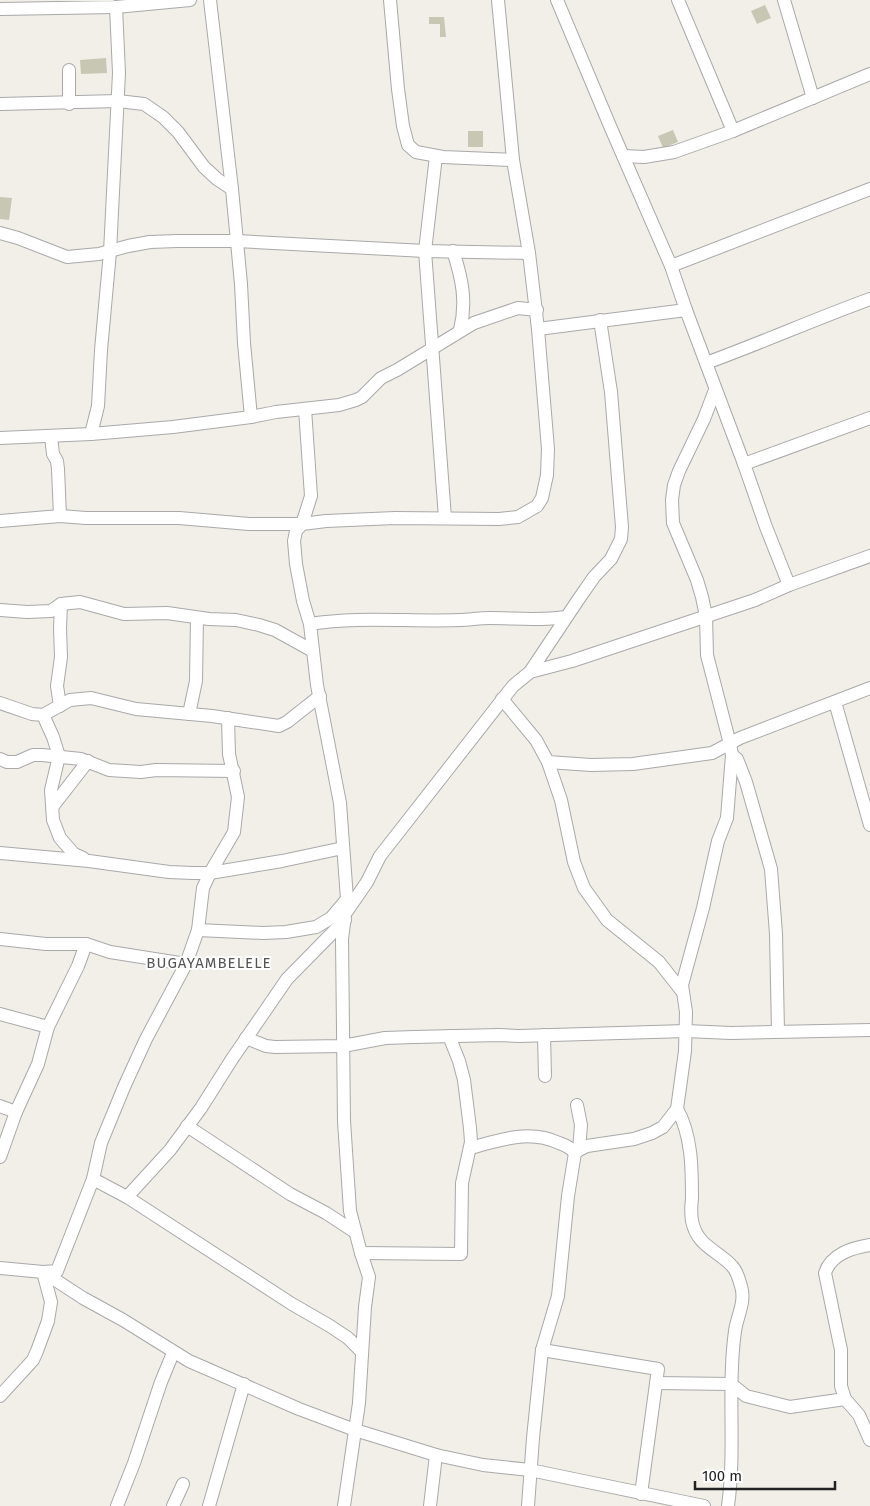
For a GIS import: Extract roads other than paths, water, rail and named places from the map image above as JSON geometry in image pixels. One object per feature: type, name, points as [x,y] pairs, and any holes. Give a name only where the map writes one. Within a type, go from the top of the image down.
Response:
[{"type":"street","points":[[8,6],[116,7],[190,0]]},
{"type":"street","points":[[210,0],[232,189],[251,417]]},
{"type":"street","points":[[390,0],[395,65],[407,142],[411,148],[416,152],[436,156],[513,160]]},
{"type":"street","points":[[0,521],[60,516],[86,518],[179,518],[249,524],[302,524],[326,521],[445,518],[499,519],[518,518],[538,506],[542,498],[547,475],[548,449],[537,310],[513,160],[498,0]]},
{"type":"street","points":[[557,0],[671,266],[789,585]]},
{"type":"street","points":[[678,0],[733,130]]},
{"type":"street","points":[[784,0],[813,98]]},
{"type":"street","points":[[92,434],[98,406],[110,252],[118,101],[116,7]]},
{"type":"street","points":[[69,70],[69,104]]},
{"type":"street","points":[[623,156],[644,157],[674,152],[870,74]]},
{"type":"street","points":[[0,104],[69,104],[118,101],[144,104],[178,132],[204,167],[216,179],[232,189]]},
{"type":"street","points":[[436,156],[426,251],[445,518]]},
{"type":"street","points":[[671,266],[870,189]]},
{"type":"street","points":[[0,233],[67,257],[84,257],[150,242],[237,240],[426,251],[529,253]]},
{"type":"street","points":[[453,251],[464,292],[463,319],[460,330]]},
{"type":"street","points":[[706,363],[870,299]]},
{"type":"street","points":[[0,438],[51,437],[173,427],[339,405],[356,400],[368,392],[381,378],[474,323],[518,308],[537,310]]},
{"type":"street","points":[[538,329],[686,310]]},
{"type":"street","points":[[127,1198],[170,1150],[201,1108],[287,979],[346,917],[380,856],[502,699],[513,686],[530,672],[594,577],[611,560],[621,539],[622,526],[611,392],[600,320]]},
{"type":"street","points":[[681,990],[703,908],[718,841],[727,818],[731,750],[707,655],[706,616],[697,580],[673,524],[672,500],[674,485],[679,471],[716,390]]},
{"type":"street","points":[[305,409],[311,496],[294,541],[296,564],[303,601],[310,624],[320,696],[340,803],[347,899],[342,939],[344,1121],[350,1211],[369,1277],[365,1307],[360,1403],[344,1506]]},
{"type":"street","points":[[744,464],[870,418]]},
{"type":"street","points":[[51,437],[53,454],[57,461],[60,516]]},
{"type":"street","points":[[530,672],[755,600],[789,585],[870,556]]},
{"type":"street","points":[[0,610],[51,611],[61,604],[80,602],[124,614],[167,613],[198,618],[236,620],[274,630],[313,651]]},
{"type":"street","points":[[60,706],[57,686],[61,657],[61,604]]},
{"type":"street","points":[[310,624],[333,621],[402,619],[459,620],[488,618],[545,620],[566,617]]},
{"type":"street","points":[[188,714],[196,681],[198,618]]},
{"type":"street","points":[[548,762],[591,765],[633,764],[731,750],[740,738],[870,688]]},
{"type":"street","points":[[0,703],[32,714],[43,715],[70,700],[91,698],[136,709],[228,718],[279,726],[320,696]]},
{"type":"street","points":[[470,1148],[496,1141],[533,1135],[554,1140],[577,1151],[587,1146],[634,1139],[652,1133],[663,1127],[678,1110],[685,1051],[686,1012],[681,990],[659,962],[607,920],[584,888],[574,862],[561,800],[548,762],[536,740],[502,699]]},
{"type":"street","points":[[835,702],[870,825]]},
{"type":"street","points":[[43,715],[59,756],[52,790],[53,820],[60,838],[74,854],[89,861]]},
{"type":"street","points":[[0,1268],[44,1272],[57,1271],[93,1179],[101,1143],[124,1087],[146,1039],[186,964],[198,930],[200,900],[203,888],[234,832],[238,797],[230,754],[228,718]]},
{"type":"street","points":[[731,750],[737,759],[746,782],[771,869],[776,934],[778,1031]]},
{"type":"street","points":[[0,759],[7,762],[17,762],[32,755],[59,756],[88,761],[109,770],[234,771]]},
{"type":"street","points":[[53,806],[88,761]]},
{"type":"street","points":[[0,853],[89,861],[169,872],[210,873],[282,861],[343,848]]},
{"type":"street","points":[[198,930],[263,933],[286,932],[316,927],[330,918],[347,899]]},
{"type":"street","points":[[0,938],[46,944],[86,944],[110,952],[186,964]]},
{"type":"street","points":[[0,1157],[16,1112],[38,1064],[48,1027],[78,966],[86,944]]},
{"type":"street","points":[[0,1014],[48,1027]]},
{"type":"street","points":[[246,1038],[266,1046],[275,1047],[343,1046],[385,1038],[449,1036],[686,1031],[732,1033],[870,1030]]},
{"type":"street","points":[[544,1035],[546,1076]]},
{"type":"street","points":[[361,1254],[461,1254],[462,1183],[470,1148],[470,1128],[464,1080],[449,1036]]},
{"type":"street","points":[[528,1506],[542,1350],[558,1296],[568,1196],[577,1151],[580,1125],[576,1105]]},
{"type":"street","points":[[0,1106],[16,1112]]},
{"type":"street","points":[[678,1110],[684,1121],[689,1144],[691,1209],[694,1227],[710,1250],[732,1266],[739,1279],[743,1293],[734,1332],[728,1506]]},
{"type":"street","points":[[187,1126],[290,1194],[326,1213],[355,1232]]},
{"type":"street","points":[[93,1179],[127,1198],[292,1304],[330,1326],[348,1338],[362,1352]]},
{"type":"street","points":[[870,1245],[840,1254],[827,1266],[825,1273],[841,1350],[840,1374],[845,1399],[859,1416],[870,1440]]},
{"type":"street","points":[[44,1272],[173,1353],[223,1378],[244,1384],[299,1409],[355,1430],[436,1455],[530,1470],[704,1506]]},
{"type":"street","points":[[0,1396],[33,1360],[40,1344],[48,1321],[51,1302],[44,1272]]},
{"type":"street","points":[[542,1350],[658,1369],[641,1494]]},
{"type":"street","points":[[117,1506],[173,1353]]},
{"type":"street","points":[[656,1383],[732,1384],[746,1396],[790,1407],[845,1399]]},
{"type":"street","points":[[209,1506],[244,1384]]},
{"type":"street","points":[[430,1506],[436,1455]]},
{"type":"street","points":[[173,1506],[183,1484]]},
{"type":"district","name":"BUGAYAMBELELE","points":[[209,963]]}]
